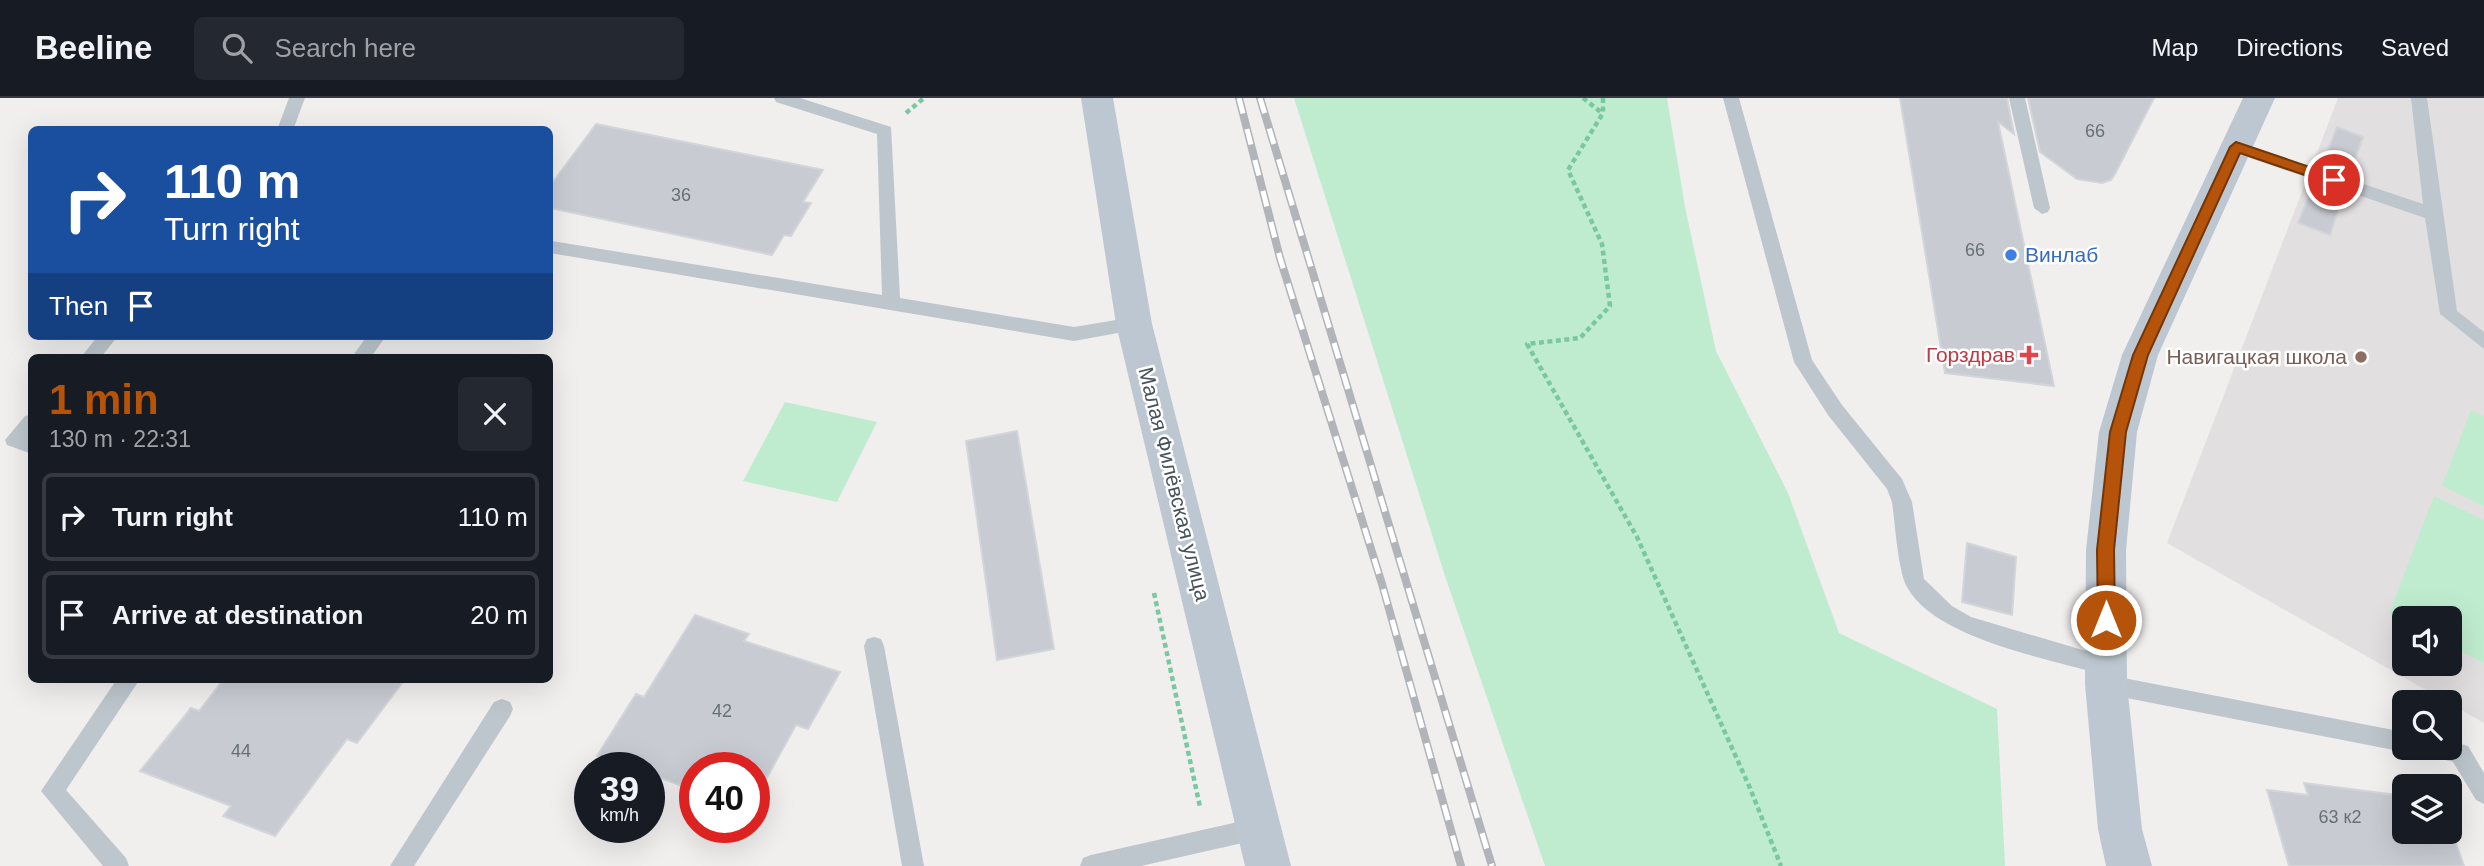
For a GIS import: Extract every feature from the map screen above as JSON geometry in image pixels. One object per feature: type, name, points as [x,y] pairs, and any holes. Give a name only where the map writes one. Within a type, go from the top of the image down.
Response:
[{"type":"street","name":"Малая Филёвская улица","points":[[1097,98],[1134,324],[1268,866]]},
{"type":"street","points":[[2129,866],[2120,829],[2106,675],[2106,550],[2118,432],[2140,355],[2259,98]]},
{"type":"lane","points":[[286,126],[297,98]]},
{"type":"lane","points":[[782,98],[885,131],[891,302]]},
{"type":"lane","points":[[1731,98],[1800,352],[1818,387],[1895,485],[1902,502],[1915,583],[1945,612],[1966,625],[2106,675],[2392,739]]},
{"type":"lane","points":[[2017,98],[2042,208]]},
{"type":"lane","points":[[2419,98],[2449,314],[2484,342]]},
{"type":"lane","points":[[2236,147],[2433,214]]},
{"type":"lane","points":[[553,247],[1074,334],[1134,324]]},
{"type":"lane","points":[[93,354],[105,340]]},
{"type":"lane","points":[[363,354],[374,340]]},
{"type":"lane","points":[[28,425],[14,440],[28,445]]},
{"type":"lane","points":[[874,646],[913,866]]},
{"type":"lane","points":[[118,866],[52,791],[126,683]]},
{"type":"lane","points":[[401,866],[502,709]]},
{"type":"lane","points":[[2462,756],[2484,793]]},
{"type":"lane","points":[[1091,866],[1260,828]]},
{"type":"path","points":[[1583,98],[1603,113]]},
{"type":"path","points":[[1603,98],[1603,113],[1568,170],[1602,244],[1610,306],[1580,338],[1527,344],[1637,537],[1750,788],[1781,866]]},
{"type":"shaded area","name":"Навигацкая школа","points":[[2338,98],[2484,98],[2484,723],[2462,711],[2462,690],[2426,690],[2401,676],[2462,676],[2462,606],[2392,606],[2392,671],[2167,543]]},
{"type":"green space","points":[[1294,98],[1667,98],[1685,207],[1716,351],[1788,493],[1839,633],[1997,709],[2005,866],[1545,866],[1446,579]]},
{"type":"green space","points":[[785,402],[877,422],[837,502],[743,481]]},
{"type":"green space","points":[[2471,410],[2484,416],[2484,506],[2442,486]]},
{"type":"green space","points":[[2434,496],[2484,520],[2484,663],[2462,652],[2462,606],[2392,606]]},
{"type":"building","points":[[1900,98],[2007,98],[2014,134],[1998,122],[2054,386],[1945,373]]},
{"type":"building","points":[[2028,98],[2154,98],[2115,174],[2111,180],[2102,183],[2077,179],[2040,152]]},
{"type":"building","points":[[596,124],[823,170],[803,202],[811,203],[791,236],[784,235],[772,255],[553,209],[553,182]]},
{"type":"building","points":[[2337,127],[2363,137],[2349,176],[2321,167]]},
{"type":"building","points":[[2314,183],[2344,193],[2330,235],[2298,223]]},
{"type":"building","points":[[1017,431],[1054,649],[997,660],[966,441]]},
{"type":"building","points":[[1967,543],[2016,557],[2012,615],[1962,602]]},
{"type":"building","points":[[695,615],[749,634],[744,641],[840,672],[808,729],[796,725],[770,772],[770,752],[679,752],[679,785],[665,780],[665,752],[600,752],[636,694],[644,697]]},
{"type":"building","points":[[221,683],[402,683],[357,743],[347,739],[275,836],[223,816],[231,806],[140,771],[191,708],[199,711]]},
{"type":"building","points":[[2304,783],[2392,794],[2392,844],[2456,844],[2464,866],[2289,866],[2267,790],[2308,795]]},
{"type":"railway","points":[[1239,98],[1280,258],[1382,584],[1461,866]]},
{"type":"railway","points":[[1260,98],[1492,866]]},
{"type":"place","name":"Винлаб","points":[[2011,255]]},
{"type":"place","name":"Горздрав","points":[[2029,355]]},
{"type":"place","name":"Навигацкая школа","points":[[2361,357]]},
{"type":"route","points":[[2106,620],[2106,550],[2118,432],[2140,355],[2236,147],[2334,180]]}]
